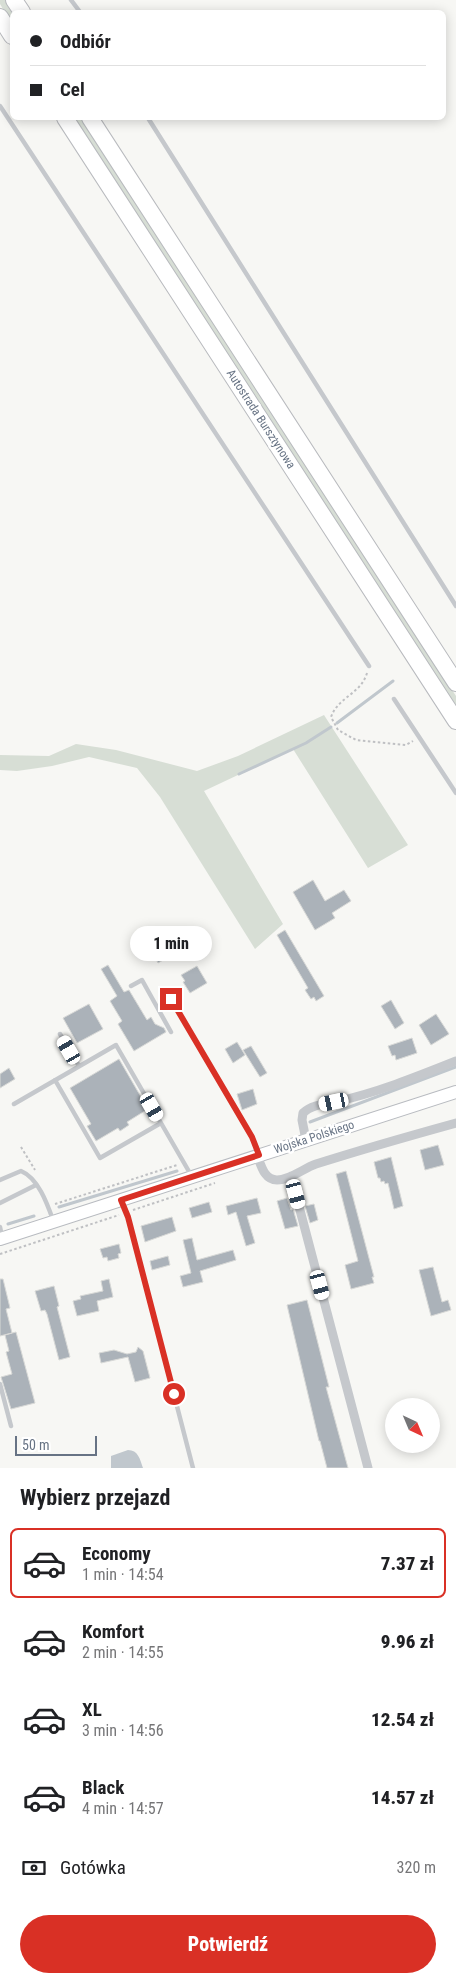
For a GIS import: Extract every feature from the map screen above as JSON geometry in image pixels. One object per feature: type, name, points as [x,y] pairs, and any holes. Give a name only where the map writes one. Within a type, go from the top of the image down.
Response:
[{"type":"highway","points":[[0,17],[10,33]]},
{"type":"highway","name":"Autostrada Bursztynowa","points":[[66,120],[456,721]]},
{"type":"highway","name":"Autostrada Bursztynowa","points":[[91,120],[456,683]]},
{"type":"main road","name":"Wojska Polskiego","points":[[1,1234],[53,1221],[121,1200],[456,1092]]},
{"type":"street","points":[[306,1140],[302,1113],[309,1108],[384,1089],[456,1061]]},
{"type":"street","points":[[258,1155],[264,1173],[277,1180],[291,1176],[305,1168],[393,1140],[456,1123]]},
{"type":"street","points":[[291,1176],[368,1468]]},
{"type":"lane","points":[[0,106],[369,666]]},
{"type":"lane","points":[[149,120],[456,606]]},
{"type":"lane","points":[[394,700],[456,793]]},
{"type":"lane","points":[[131,986],[142,980],[172,1032]]},
{"type":"lane","points":[[157,1007],[171,999],[252,1137],[258,1155]]},
{"type":"lane","points":[[60,1034],[79,1066]]},
{"type":"lane","points":[[14,1104],[116,1045],[192,1177]]},
{"type":"lane","points":[[55,1080],[100,1158],[160,1122]]},
{"type":"lane","points":[[0,1180],[21,1170],[27,1173],[48,1207],[53,1221]]},
{"type":"lane","points":[[0,1204],[36,1185]]},
{"type":"lane","points":[[121,1200],[127,1212],[193,1468]]},
{"type":"lane","points":[[0,1384],[11,1426]]},
{"type":"path","points":[[369,666],[365,681],[335,707],[331,717],[338,730],[356,740],[406,745],[420,738]]},
{"type":"path","points":[[48,1207],[184,1162]]},
{"type":"path","points":[[0,1254],[216,1184],[214,1179]]},
{"type":"shaded area","points":[[0,0],[6,0],[13,10],[10,10],[10,21],[0,4]]},
{"type":"shaded area","points":[[74,120],[83,120],[456,696],[456,709]]},
{"type":"shaded area","points":[[324,715],[408,845],[368,868],[293,749],[204,791],[283,924],[255,949],[160,797],[137,768],[89,757],[52,766],[17,771],[0,770],[0,755],[49,756],[76,744],[116,750],[197,771],[238,756]]},
{"type":"shaded area","points":[[128,1450],[136,1453],[140,1458],[143,1468],[111,1468],[111,1456]]},
{"type":"building","points":[[313,880],[325,901],[344,890],[351,901],[332,913],[335,918],[315,930],[293,892]]},
{"type":"building","points":[[285,930],[324,996],[316,1001],[314,997],[311,999],[305,990],[308,988],[277,935]]},
{"type":"building","points":[[165,948],[170,956],[158,963],[154,955]]},
{"type":"building","points":[[108,965],[124,992],[129,990],[147,1020],[151,1017],[155,1024],[164,1028],[166,1032],[134,1051],[118,1024],[122,1021],[110,1001],[117,996],[101,969]]},
{"type":"building","points":[[197,966],[207,983],[190,993],[181,975]]},
{"type":"building","points":[[391,1000],[404,1023],[395,1029],[381,1006]]},
{"type":"building","points":[[89,1004],[103,1029],[77,1043],[63,1018]]},
{"type":"building","points":[[436,1014],[449,1034],[431,1045],[419,1025]]},
{"type":"building","points":[[412,1038],[417,1053],[396,1060],[395,1055],[392,1056],[388,1046]]},
{"type":"building","points":[[237,1042],[245,1055],[233,1063],[225,1049]]},
{"type":"building","points":[[251,1046],[267,1073],[260,1077],[243,1050]]},
{"type":"building","points":[[119,1059],[148,1109],[127,1122],[129,1125],[120,1131],[118,1128],[96,1141],[87,1126],[91,1124],[70,1088]]},
{"type":"building","points":[[9,1068],[15,1079],[0,1088],[0,1074]]},
{"type":"building","points":[[253,1089],[257,1104],[242,1110],[237,1094]]},
{"type":"building","points":[[438,1145],[444,1165],[425,1170],[420,1150]]},
{"type":"building","points":[[391,1157],[403,1206],[394,1209],[388,1183],[381,1182],[380,1178],[378,1178],[374,1162]]},
{"type":"building","points":[[346,1171],[374,1277],[372,1277],[374,1283],[351,1289],[345,1265],[358,1261],[336,1174]]},
{"type":"building","points":[[257,1198],[261,1213],[247,1216],[255,1243],[246,1246],[236,1212],[228,1215],[226,1206]]},
{"type":"building","points":[[287,1198],[291,1210],[293,1209],[298,1226],[285,1229],[277,1201]]},
{"type":"building","points":[[209,1202],[212,1212],[192,1218],[189,1208]]},
{"type":"building","points":[[314,1204],[318,1220],[310,1223],[305,1206]]},
{"type":"building","points":[[172,1217],[176,1231],[145,1242],[141,1226]]},
{"type":"building","points":[[192,1238],[197,1260],[233,1250],[236,1260],[200,1271],[203,1282],[183,1287],[180,1276],[191,1273],[183,1240]]},
{"type":"building","points":[[119,1244],[121,1253],[118,1254],[119,1258],[108,1261],[107,1257],[103,1258],[100,1249]]},
{"type":"building","points":[[168,1256],[170,1265],[152,1270],[150,1261]]},
{"type":"building","points":[[433,1267],[442,1302],[448,1300],[451,1310],[431,1316],[419,1270]]},
{"type":"building","points":[[0,1279],[3,1279],[10,1308],[6,1309],[12,1333],[0,1336]]},
{"type":"building","points":[[109,1279],[113,1297],[97,1301],[99,1311],[77,1316],[73,1301],[81,1299],[80,1296],[103,1291],[101,1281]]},
{"type":"building","points":[[54,1286],[59,1306],[57,1307],[70,1357],[59,1360],[47,1314],[45,1310],[41,1311],[35,1291]]},
{"type":"building","points":[[307,1300],[329,1387],[326,1387],[348,1468],[327,1468],[319,1441],[287,1305]]},
{"type":"building","points":[[16,1332],[35,1403],[11,1409],[1,1377],[12,1374],[6,1352],[9,1351],[5,1335]]},
{"type":"building","points":[[138,1347],[143,1351],[150,1378],[135,1382],[128,1357],[101,1363],[99,1353],[114,1350],[127,1354],[136,1352]]},
{"type":"waterway","points":[[337,723],[393,681]]},
{"type":"waterway","points":[[239,774],[306,743],[331,727]]},
{"type":"waterway","points":[[310,1122],[456,1067]]},
{"type":"waterway","points":[[59,1207],[177,1171]]},
{"type":"waterway","points":[[8,1224],[34,1216]]},
{"type":"route","points":[[171,999],[252,1137],[259,1155],[121,1200],[128,1217],[174,1394]]}]
